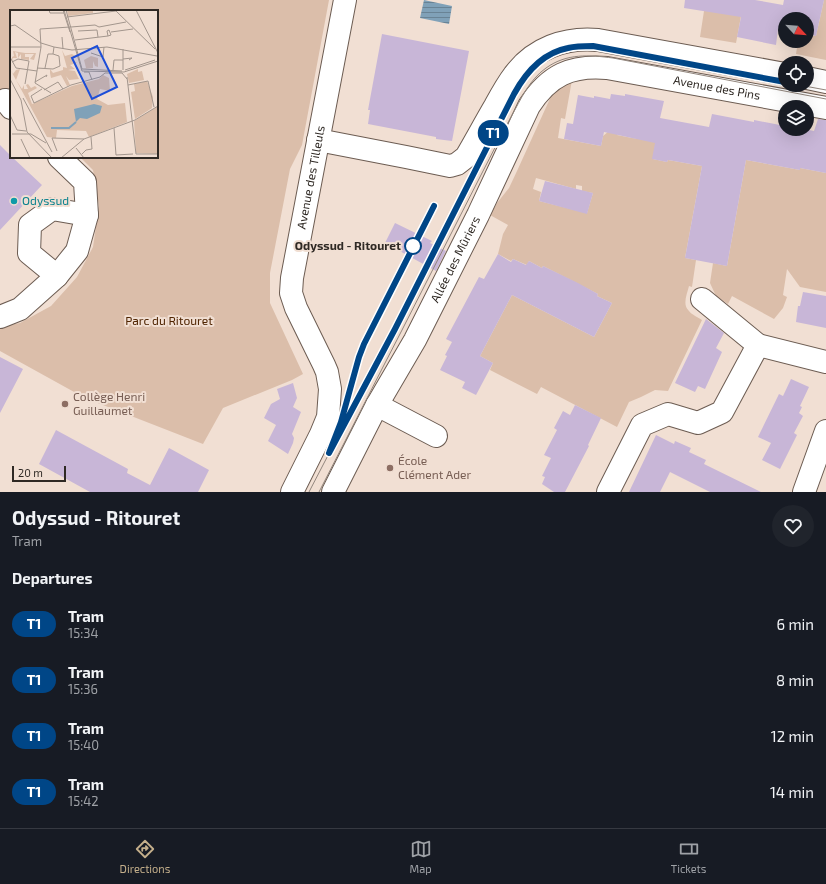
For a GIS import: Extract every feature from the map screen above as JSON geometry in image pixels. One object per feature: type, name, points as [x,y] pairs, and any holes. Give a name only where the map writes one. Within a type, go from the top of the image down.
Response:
[{"type":"street","name":"Avenue des Tilleuls","points":[[292,492],[328,417],[330,389],[327,372],[296,308],[291,294],[292,278],[345,0]]},
{"type":"street","points":[[318,140],[450,166],[457,164],[466,157],[507,84],[514,74],[526,62],[544,49],[563,42],[582,39],[598,40],[778,73]]},
{"type":"street","name":"Avenue des Pins","points":[[607,68],[826,108]]},
{"type":"street","name":"Allée des Mûriers","points":[[333,492],[378,405],[415,340],[478,215],[521,122],[535,97],[552,80],[566,72],[581,69],[607,68]]},
{"type":"street","points":[[814,79],[826,82]]},
{"type":"street","points":[[0,317],[20,309],[57,276],[77,251],[87,215],[85,182],[60,158]]},
{"type":"street","points":[[57,276],[29,253],[30,225],[52,209],[87,215]]},
{"type":"street","points":[[702,299],[758,344],[826,362]]},
{"type":"street","points":[[608,492],[642,425],[668,414],[698,423],[722,412],[758,344]]},
{"type":"street","points":[[378,405],[436,436]]},
{"type":"street","points":[[804,492],[826,431]]},
{"type":"green space","name":"Parc du Ritouret","points":[[0,0],[329,0],[302,145],[290,169],[270,273],[270,303],[303,374],[292,380],[223,408],[203,444],[85,398],[0,351],[0,327],[20,323],[51,306],[77,277],[93,247],[99,206],[93,170],[81,158],[158,158],[158,10],[10,10],[10,108],[0,102]]},
{"type":"green space","points":[[744,0],[736,43],[700,37],[704,11]]},
{"type":"green space","points":[[824,0],[826,0],[826,60],[814,58],[814,56],[796,54],[797,48],[814,48],[814,36],[816,36]]},
{"type":"green space","points":[[572,80],[565,119],[561,118],[558,138],[601,146],[603,136],[609,131],[618,133],[617,135],[656,141],[653,159],[702,166],[685,258],[696,260],[692,287],[689,286],[685,303],[687,309],[693,315],[702,320],[668,391],[655,390],[629,402],[617,427],[541,387],[537,394],[490,370],[493,363],[480,356],[512,295],[594,337],[612,303],[597,296],[598,294],[543,266],[542,268],[529,261],[527,265],[513,259],[511,261],[498,254],[503,234],[508,225],[490,215],[509,188],[553,92]],"holes":[[[536,178],[576,189],[576,185],[582,186],[582,191],[593,193],[587,213],[539,201],[541,192],[533,189]]]},
{"type":"green space","points":[[746,160],[800,170],[800,168],[826,173],[826,292],[800,287],[787,269],[783,295],[787,297],[783,308],[774,319],[732,296],[728,304],[716,296],[710,283],[713,263],[727,266]]},
{"type":"water","points":[[424,0],[452,6],[449,24],[420,18]]},
{"type":"building","points":[[685,0],[755,0],[783,5],[784,0],[824,0],[816,36],[814,36],[814,12],[778,12],[776,45],[737,37],[741,17],[684,8]]},
{"type":"building","points":[[382,34],[469,51],[452,141],[436,139],[436,137],[368,124],[370,110],[368,110]]},
{"type":"building","points":[[611,94],[625,96],[625,94],[664,101],[660,118],[709,127],[712,114],[754,122],[754,120],[778,125],[778,136],[814,136],[818,119],[826,120],[826,173],[800,168],[800,170],[746,160],[727,266],[685,258],[702,166],[668,160],[667,162],[652,159],[655,143],[604,132],[601,146],[564,139],[567,123],[573,124],[578,95],[610,99]]},
{"type":"building","name":"Odyssud","points":[[0,145],[10,155],[10,158],[13,158],[42,185],[0,230]]},
{"type":"building","points":[[545,181],[593,193],[587,214],[539,201]]},
{"type":"building","points":[[395,223],[432,241],[430,243],[446,251],[436,271],[385,243]]},
{"type":"building","points":[[498,254],[511,262],[513,259],[526,265],[529,261],[542,268],[543,266],[578,283],[598,294],[597,296],[612,303],[594,337],[512,295],[480,356],[493,363],[476,395],[462,388],[465,382],[440,370],[447,356],[445,355],[452,342],[446,339],[479,277],[484,279]]},
{"type":"building","points":[[803,292],[826,296],[826,328],[796,322],[798,306],[800,306]]},
{"type":"building","points":[[706,319],[724,333],[716,348],[722,352],[705,389],[698,386],[695,392],[675,383]]},
{"type":"building","points":[[0,357],[23,369],[0,413]]},
{"type":"building","points":[[791,379],[809,387],[800,406],[802,407],[799,413],[803,416],[794,433],[797,435],[780,469],[762,460],[771,443],[758,437],[779,394],[783,396]]},
{"type":"building","points":[[293,383],[297,398],[293,407],[301,412],[292,434],[294,438],[293,443],[288,454],[268,441],[276,425],[264,418],[271,404],[280,399],[277,389]]},
{"type":"building","points":[[575,405],[601,418],[588,445],[589,446],[565,492],[554,492],[542,484],[545,477],[542,476],[551,458],[544,455],[557,430],[554,428],[563,411],[570,415]]},
{"type":"building","points":[[56,430],[128,469],[127,473],[150,485],[169,448],[209,470],[198,492],[90,492],[39,464]]},
{"type":"building","points":[[656,435],[674,444],[675,441],[691,448],[689,452],[706,460],[704,464],[761,492],[710,492],[670,472],[660,492],[629,492]]},
{"type":"tram line","points":[[309,492],[395,329],[502,115],[519,85],[542,59],[563,49],[593,46],[778,81]]},
{"type":"tram line","name":"T1","points":[[434,206],[364,344],[338,432],[329,453],[395,329],[502,115],[526,74],[544,58],[556,51],[568,48],[593,46],[778,81]]},
{"type":"tram line","points":[[319,492],[507,124],[530,84],[546,68],[554,63],[570,57],[604,57],[826,99]]},
{"type":"tram line","points":[[814,88],[826,90]]},
{"type":"tram line","points":[[341,421],[364,344],[434,205]]},
{"type":"place","name":"Odyssud","points":[[14,201]]},
{"type":"place","name":"Odyssud - Ritouret","points":[[413,246]]},
{"type":"place","name":"Collège Henri Guillaumet","points":[[65,404]]},
{"type":"place","name":"École Clément Ader","points":[[390,468]]}]
